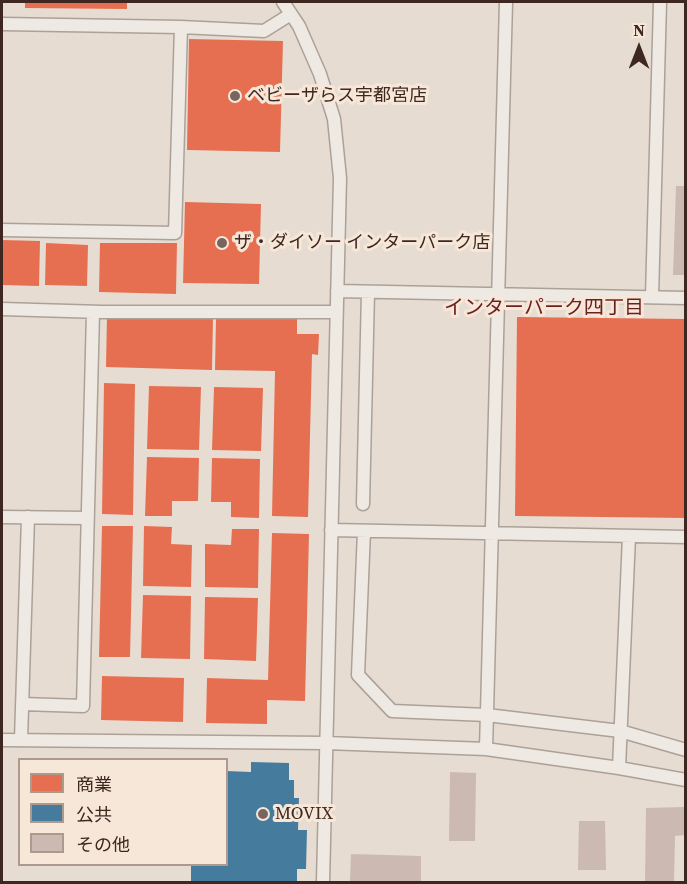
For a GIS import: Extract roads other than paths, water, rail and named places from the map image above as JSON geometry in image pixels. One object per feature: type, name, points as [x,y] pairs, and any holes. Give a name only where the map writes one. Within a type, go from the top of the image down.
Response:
[{"type":"street","points":[[283,2],[320,75],[334,120],[340,178],[323,882]]},
{"type":"street","points":[[486,749],[506,2]]},
{"type":"street","points":[[652,297],[660,2]]},
{"type":"street","points":[[2,24],[264,31],[291,14]]},
{"type":"street","points":[[2,230],[175,233],[181,27]]},
{"type":"street","points":[[337,291],[686,298]]},
{"type":"street","points":[[363,504],[368,292]]},
{"type":"street","points":[[2,309],[93,312],[336,312]]},
{"type":"street","points":[[22,704],[83,706],[93,312]]},
{"type":"street","points":[[2,517],[86,518]]},
{"type":"street","points":[[21,740],[28,517]]},
{"type":"street","points":[[331,530],[686,537]]},
{"type":"street","points":[[364,531],[358,675],[392,711],[487,715],[620,731],[686,750]]},
{"type":"street","points":[[619,768],[629,536]]},
{"type":"street","points":[[2,740],[326,743],[486,749],[686,780]]},
{"type":"place","name":"ベビーザらス宇都宮店","points":[[235,96]]},
{"type":"place","name":"ザ・ダイソー インターパーク店","points":[[222,243]]},
{"type":"place","name":"MOVIX","points":[[263,814]]},
{"type":"district","name":"インターパーク四丁目","points":[[544,309]]}]
